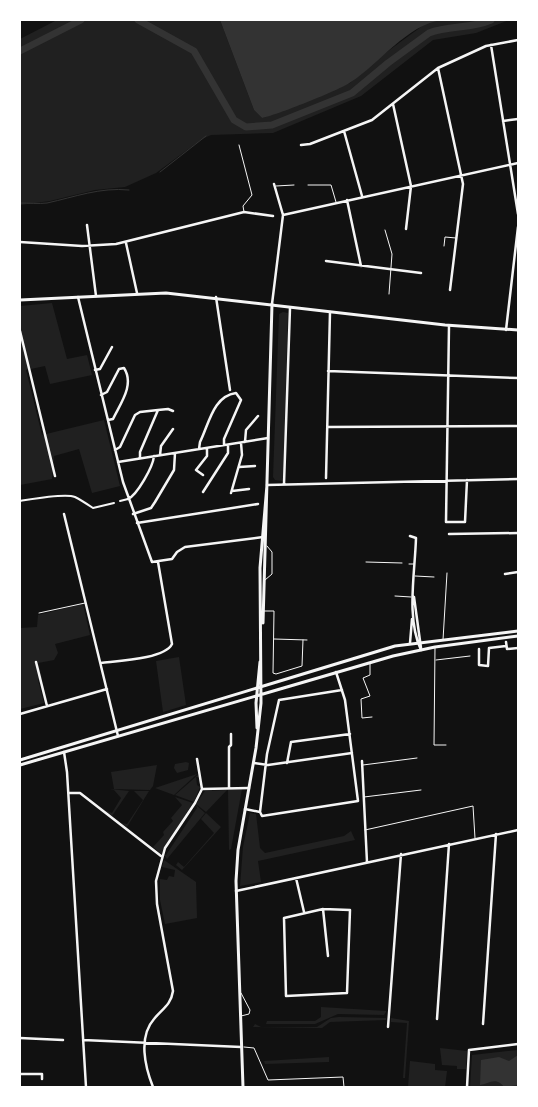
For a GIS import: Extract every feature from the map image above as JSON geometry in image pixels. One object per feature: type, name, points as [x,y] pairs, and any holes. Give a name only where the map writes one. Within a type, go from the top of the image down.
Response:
[{"type":"street","points":[[301,145],[310,144],[372,120],[438,68],[491,45],[518,40]]},
{"type":"street","points":[[491,45],[518,214]]},
{"type":"street","points":[[438,68],[463,184],[450,290]]},
{"type":"street","points":[[393,104],[411,186],[406,229]]},
{"type":"street","points":[[503,121],[518,119]]},
{"type":"street","points":[[344,131],[362,196]]},
{"type":"street","points":[[283,216],[362,196],[518,163]]},
{"type":"street","points":[[243,1087],[236,891],[238,850],[254,763],[262,695],[262,580],[267,486],[272,304],[283,216],[275,185]]},
{"type":"street","points":[[347,200],[362,266]]},
{"type":"street","points":[[20,242],[90,246],[126,243],[244,212],[272,216]]},
{"type":"street","points":[[87,225],[96,296]]},
{"type":"street","points":[[506,330],[518,227]]},
{"type":"street","points":[[126,243],[137,293]]},
{"type":"street","points":[[326,261],[421,273]]},
{"type":"street","points":[[20,300],[166,293],[216,297],[449,326],[518,330]]},
{"type":"street","points":[[78,297],[128,499],[152,562],[172,559],[177,552],[185,547],[264,537]]},
{"type":"street","points":[[216,297],[230,390]]},
{"type":"street","points":[[284,485],[290,306]]},
{"type":"street","points":[[326,478],[330,311]]},
{"type":"street","points":[[449,326],[446,522],[465,522],[467,480]]},
{"type":"street","points":[[20,330],[56,476]]},
{"type":"street","points":[[95,370],[101,367],[112,347]]},
{"type":"street","points":[[101,395],[107,392],[119,369],[124,368],[128,384],[126,392],[113,419],[108,421]]},
{"type":"street","points":[[328,371],[518,378]]},
{"type":"street","points":[[199,450],[200,442],[218,402],[225,395],[236,393],[241,400],[224,439],[224,445]]},
{"type":"street","points":[[115,450],[120,447],[135,415],[147,411],[168,409],[173,411]]},
{"type":"street","points":[[140,458],[140,452],[158,410]]},
{"type":"street","points":[[249,489],[231,492],[242,455],[246,430],[258,416]]},
{"type":"street","points":[[328,427],[518,426]]},
{"type":"street","points":[[160,455],[161,446],[173,429]]},
{"type":"street","points":[[118,462],[268,438]]},
{"type":"street","points":[[203,492],[228,453],[228,445]]},
{"type":"street","points":[[204,475],[196,470],[207,456],[207,448]]},
{"type":"street","points":[[133,514],[151,508],[174,470],[175,453]]},
{"type":"street","points":[[120,501],[128,499],[138,490],[153,463],[154,456]]},
{"type":"street","points":[[239,467],[255,466]]},
{"type":"street","points":[[267,486],[518,479]]},
{"type":"street","points":[[20,501],[54,496],[61,498],[73,496],[92,508],[114,503]]},
{"type":"street","points":[[137,523],[258,504]]},
{"type":"street","points":[[64,514],[119,737]]},
{"type":"street","points":[[449,534],[518,533]]},
{"type":"street","points":[[410,536],[416,538],[413,618],[410,643]]},
{"type":"street","points":[[101,663],[159,654],[166,652],[172,644],[158,562]]},
{"type":"street","points":[[505,574],[518,572]]},
{"type":"street","points":[[261,638],[264,611],[262,580]]},
{"type":"street","points":[[414,597],[421,650]]},
{"type":"street","points":[[413,618],[420,642]]},
{"type":"street","points":[[20,760],[410,643],[518,631]]},
{"type":"street","points":[[20,765],[370,663],[434,647],[518,636]]},
{"type":"street","points":[[479,649],[479,665],[488,666],[490,648],[506,644],[507,649],[518,648]]},
{"type":"street","points":[[258,731],[256,696],[261,660]]},
{"type":"street","points":[[36,662],[46,706]]},
{"type":"street","points":[[245,809],[260,812],[262,816],[358,801],[350,734],[342,690],[336,672]]},
{"type":"street","points":[[20,714],[107,689]]},
{"type":"street","points":[[260,812],[265,765],[279,700],[342,690]]},
{"type":"street","points":[[229,788],[229,747],[232,734]]},
{"type":"street","points":[[287,762],[291,742],[350,734]]},
{"type":"street","points":[[64,752],[69,793],[86,1087]]},
{"type":"street","points":[[254,763],[265,765],[352,753]]},
{"type":"street","points":[[153,1087],[144,1043],[149,1025],[166,1008],[173,991],[156,904],[156,881],[162,856],[202,789],[197,759]]},
{"type":"street","points":[[362,761],[367,862]]},
{"type":"street","points":[[202,789],[249,788]]},
{"type":"street","points":[[69,793],[80,794],[162,856]]},
{"type":"street","points":[[236,891],[518,830]]},
{"type":"street","points":[[483,1024],[496,834]]},
{"type":"street","points":[[437,1020],[449,844]]},
{"type":"street","points":[[388,1027],[401,854]]},
{"type":"street","points":[[296,878],[304,912]]},
{"type":"street","points":[[323,909],[328,956]]},
{"type":"street","points":[[323,909],[350,910],[347,993],[286,996],[284,918],[304,912],[323,909]]},
{"type":"street","points":[[20,1038],[63,1040]]},
{"type":"street","points":[[83,1040],[241,1047]]},
{"type":"street","points":[[467,1087],[469,1050],[518,1044]]},
{"type":"street","points":[[20,1074],[42,1074],[42,1079]]},
{"type":"lane","points":[[239,145],[252,195],[243,206],[244,212]]},
{"type":"lane","points":[[275,185],[294,185]]},
{"type":"lane","points":[[308,185],[331,185],[336,202]]},
{"type":"lane","points":[[385,230],[392,254],[388,294]]},
{"type":"lane","points":[[444,246],[445,237],[456,238]]},
{"type":"lane","points":[[262,580],[272,574],[272,552],[263,545]]},
{"type":"lane","points":[[366,562],[402,563]]},
{"type":"lane","points":[[409,564],[415,564]]},
{"type":"lane","points":[[443,640],[447,573]]},
{"type":"lane","points":[[414,576],[434,577]]},
{"type":"lane","points":[[395,596],[414,597]]},
{"type":"lane","points":[[39,612],[86,603]]},
{"type":"lane","points":[[264,611],[274,611],[273,673],[276,674],[302,666],[303,640]]},
{"type":"lane","points":[[274,639],[307,640]]},
{"type":"lane","points":[[434,647],[434,745],[446,745]]},
{"type":"lane","points":[[435,661],[470,656]]},
{"type":"lane","points":[[370,663],[370,675],[363,678],[370,696],[361,698],[362,718],[372,717]]},
{"type":"lane","points":[[362,766],[417,758]]},
{"type":"lane","points":[[364,798],[421,790]]},
{"type":"lane","points":[[364,830],[473,806],[474,838]]},
{"type":"lane","points":[[240,991],[250,1010],[249,1014],[240,1016]]},
{"type":"lane","points":[[241,1047],[254,1048],[268,1080],[343,1077],[344,1087]]},
{"type":"shaded area","points":[[57,20],[220,20],[254,110],[262,118],[350,83],[380,57],[429,21],[509,20],[476,33],[433,40],[361,96],[273,133],[211,135],[202,139],[156,173],[125,187],[95,190],[50,201],[20,205],[20,39]]},
{"type":"shaded area","points":[[220,20],[442,20],[429,23],[417,29],[345,86],[262,118],[254,110]]},
{"type":"shaded area","points":[[52,303],[67,359],[87,355],[92,375],[50,384],[45,366],[26,370],[42,435],[104,420],[120,486],[92,493],[79,449],[54,456],[52,479],[20,485],[20,306]]},
{"type":"shaded area","points":[[283,312],[288,313],[283,481],[275,480],[273,477],[279,314]]},
{"type":"shaded area","points":[[83,604],[90,635],[55,644],[58,653],[54,660],[38,663],[42,678],[38,680],[44,703],[20,709],[20,628],[37,627],[38,615]]},
{"type":"shaded area","points":[[179,657],[186,705],[163,712],[156,661]]},
{"type":"shaded area","points":[[189,763],[188,770],[177,773],[174,768],[175,764]]},
{"type":"shaded area","points":[[157,765],[153,786],[150,790],[114,789],[111,772]]},
{"type":"shaded area","points":[[197,774],[174,795],[155,788]]},
{"type":"shaded area","points":[[198,775],[199,777],[196,777],[197,785],[200,787],[194,802],[175,795]]},
{"type":"shaded area","points":[[110,789],[129,791],[112,816],[104,810],[112,813],[121,798],[114,790]]},
{"type":"shaded area","points":[[242,789],[231,849],[229,850],[228,790]]},
{"type":"shaded area","points":[[227,790],[206,812],[196,804],[205,791]]},
{"type":"shaded area","points":[[134,791],[149,791],[127,827],[121,823],[127,824],[143,800]]},
{"type":"shaded area","points":[[175,797],[193,803],[161,854],[153,847],[164,835],[163,832],[173,821],[171,818],[182,805]]},
{"type":"shaded area","points":[[196,805],[205,813],[167,859],[164,855],[166,855],[197,808]]},
{"type":"shaded area","points":[[206,813],[221,827],[182,870],[176,865],[178,862],[184,867],[214,833],[201,819]]},
{"type":"shaded area","points":[[250,813],[256,814],[260,848],[265,853],[344,836],[351,831],[355,840],[258,861],[261,882],[240,886],[243,847]]},
{"type":"shaded area","points":[[164,860],[196,882],[197,918],[165,924],[160,900],[160,879],[167,880],[169,876],[174,877],[175,870],[162,867]]},
{"type":"shaded area","points":[[321,1007],[386,1012],[384,1015],[338,1014],[315,1024],[266,1024],[267,1021],[315,1021],[321,1017]]},
{"type":"shaded area","points":[[331,1018],[386,1018],[386,1020],[330,1022],[322,1028],[253,1027],[255,1024],[261,1027],[317,1027]]},
{"type":"shaded area","points":[[391,1018],[409,1021],[405,1078],[403,1078],[407,1023],[391,1022]]},
{"type":"shaded area","points":[[440,1048],[467,1051],[466,1069],[442,1065]]},
{"type":"shaded area","points":[[518,1050],[518,1087],[470,1087],[472,1055]]},
{"type":"shaded area","points":[[518,1055],[518,1085],[504,1087],[495,1081],[480,1085],[481,1060],[499,1057],[509,1061]]},
{"type":"shaded area","points":[[329,1057],[329,1062],[265,1064],[264,1061]]},
{"type":"shaded area","points":[[410,1061],[435,1064],[435,1070],[447,1071],[445,1087],[408,1087]]},
{"type":"waterway","points":[[20,51],[81,20]]},
{"type":"waterway","points":[[138,20],[194,51],[234,120],[246,127],[272,125],[352,93],[388,63],[429,33],[476,25],[491,20]]},
{"type":"waterway","points":[[160,172],[206,136]]},
{"type":"waterway","points":[[20,203],[47,203],[98,191],[129,190]]}]
